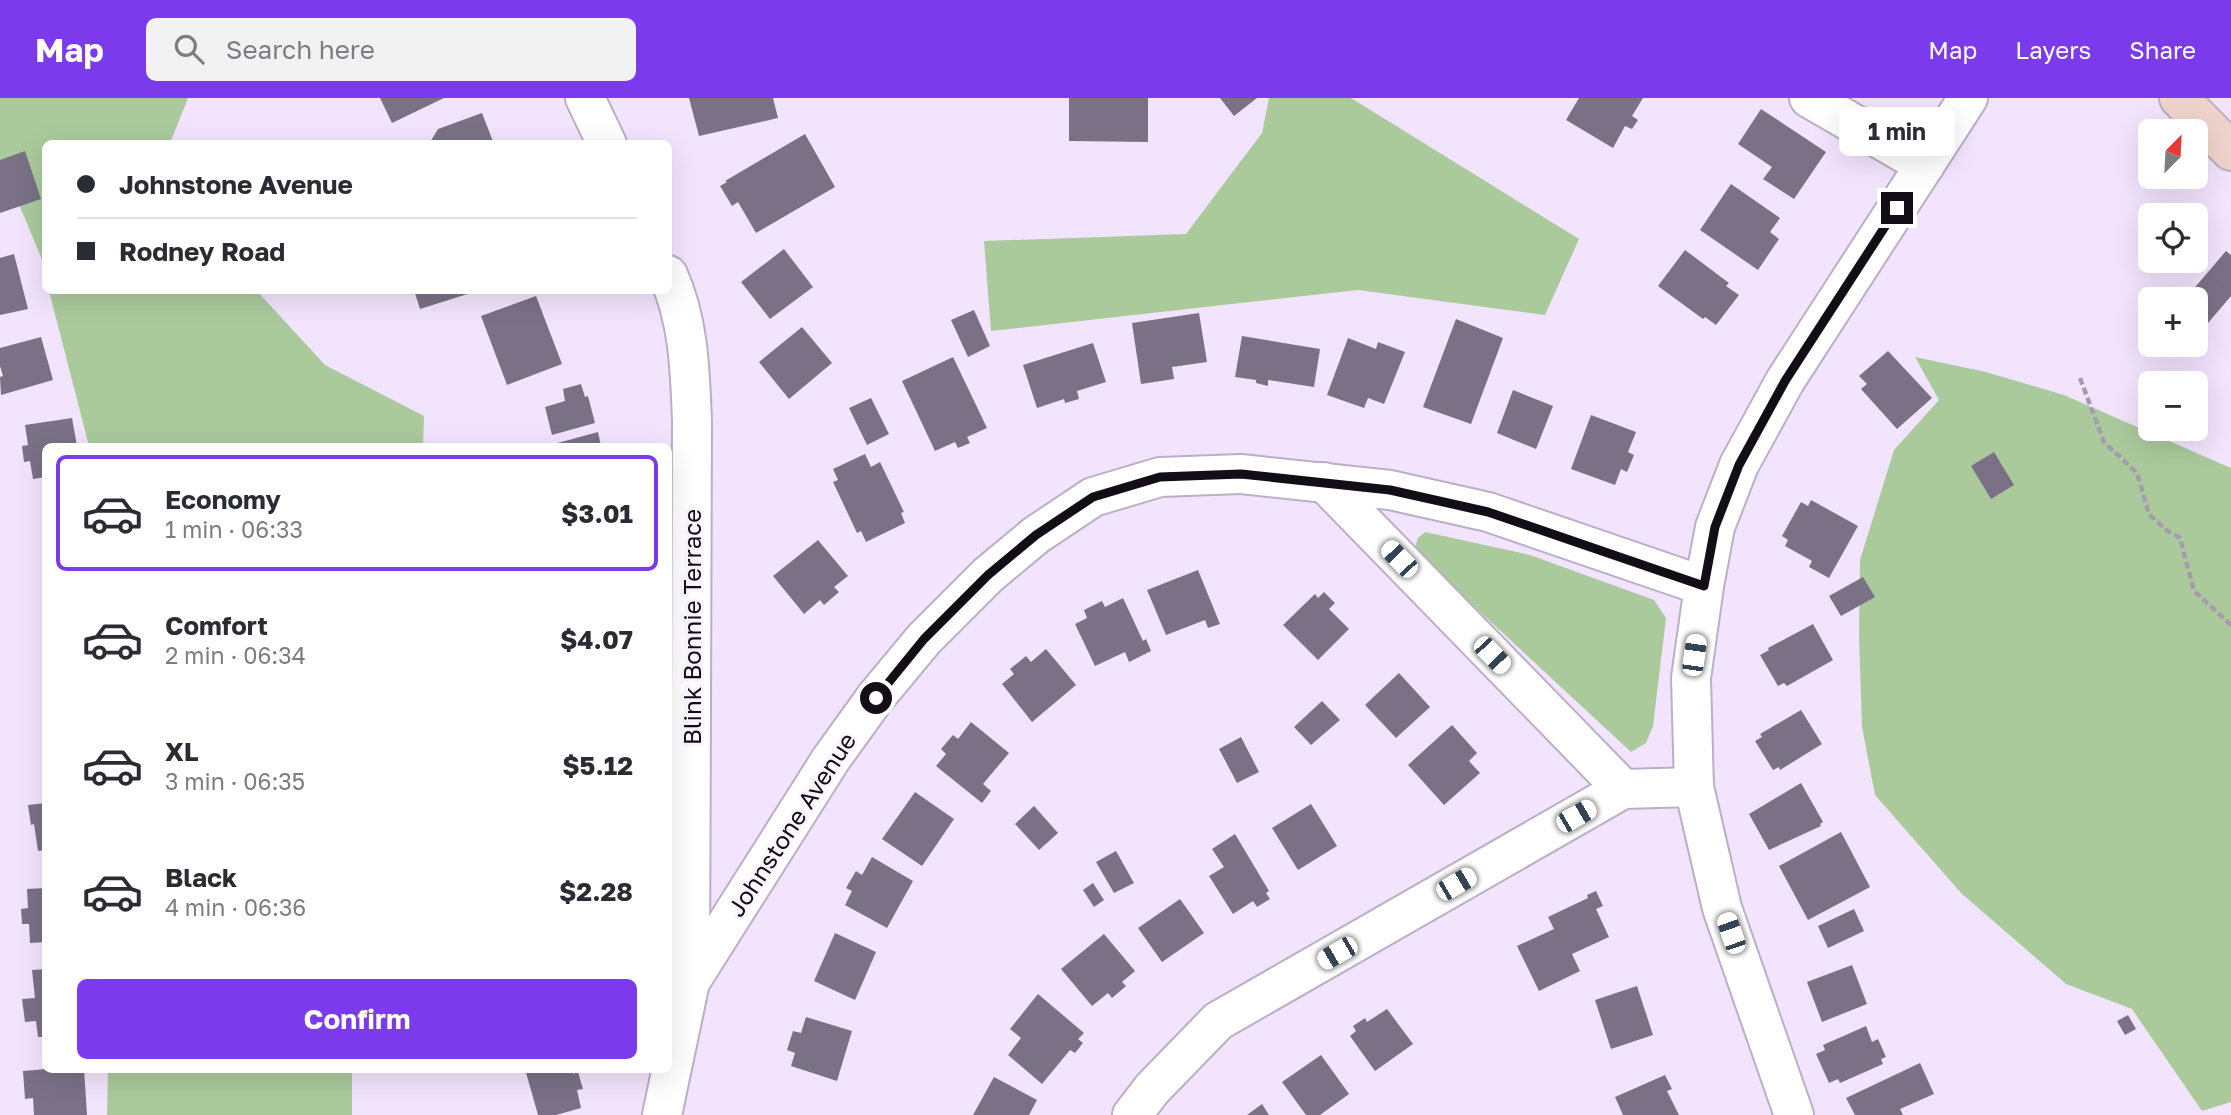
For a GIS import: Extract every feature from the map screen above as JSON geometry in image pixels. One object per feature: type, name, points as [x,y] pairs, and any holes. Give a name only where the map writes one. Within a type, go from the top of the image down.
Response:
[{"type":"main road","points":[[2179,98],[2231,151]]},
{"type":"street","points":[[585,98],[605,140]]},
{"type":"street","points":[[1809,98],[1925,165]]},
{"type":"street","points":[[1794,1115],[1723,908],[1694,787],[1691,678],[1704,586],[1715,527],[1739,465],[1785,381],[1968,98]]},
{"type":"street","name":"Blink Bonnie Terrace","points":[[672,283],[677,293],[688,344],[692,421],[690,982]]},
{"type":"street","name":"Johnstone Avenue","points":[[672,1068],[690,982],[831,760],[876,698],[933,630],[988,575],[1036,535],[1093,497],[1160,477],[1241,474],[1390,490],[1488,512],[1704,586]]},
{"type":"street","points":[[1324,482],[1623,789]]},
{"type":"street","points":[[1132,1115],[1152,1089],[1218,1021],[1623,789],[1694,787]]},
{"type":"street","name":"Johnstone Avenue","points":[[662,1115],[671,1073]]},
{"type":"path","points":[[2080,378],[2104,442],[2137,473],[2149,514],[2166,530],[2180,538],[2194,591],[2231,625]]},
{"type":"green space","points":[[0,98],[188,98],[171,140],[42,140],[42,262],[0,159]]},
{"type":"green space","points":[[1269,98],[1351,98],[1579,239],[1545,315],[1358,290],[991,331],[984,241],[1186,234],[1262,133]]},
{"type":"green space","points":[[50,294],[260,294],[325,365],[424,416],[423,443],[88,443]]},
{"type":"green space","points":[[1915,357],[1986,372],[2064,395],[2138,427],[2138,441],[2169,441],[2231,468],[2231,1102],[2202,1111],[2132,1009],[2066,984],[1962,894],[1875,795],[1862,727],[1860,560],[1894,450],[1939,400]]},
{"type":"green space","points":[[1425,532],[1530,555],[1654,600],[1666,618],[1653,726],[1646,743],[1631,752],[1423,559],[1414,550],[1418,538]]},
{"type":"green space","points":[[108,1073],[352,1073],[352,1115],[107,1115]]},
{"type":"building","points":[[380,98],[444,98],[392,123]]},
{"type":"building","points":[[689,98],[773,98],[778,118],[699,136]]},
{"type":"building","points":[[1069,98],[1148,98],[1148,142],[1069,141]]},
{"type":"building","points":[[1220,98],[1257,98],[1234,116]]},
{"type":"building","points":[[1579,98],[1643,98],[1632,116],[1638,120],[1632,129],[1625,126],[1613,148],[1566,120]]},
{"type":"building","points":[[1761,109],[1826,152],[1794,199],[1763,179],[1772,167],[1738,144]]},
{"type":"building","points":[[482,113],[492,140],[431,140],[438,129]]},
{"type":"building","points":[[805,134],[835,187],[756,233],[738,202],[732,206],[720,186]]},
{"type":"building","points":[[25,151],[41,199],[0,213],[0,160]]},
{"type":"building","points":[[1731,184],[1780,218],[1770,232],[1779,239],[1758,270],[1700,230]]},
{"type":"building","points":[[784,249],[813,287],[770,319],[741,282]]},
{"type":"building","points":[[1685,250],[1729,283],[1726,286],[1739,295],[1716,325],[1705,317],[1703,319],[1658,286]]},
{"type":"building","points":[[2226,251],[2231,255],[2231,296],[2208,323],[2208,287],[2195,287]]},
{"type":"building","points":[[14,254],[28,309],[0,315],[0,258]]},
{"type":"building","points":[[415,294],[468,294],[420,309]]},
{"type":"building","points":[[536,296],[562,364],[507,385],[481,316]]},
{"type":"building","points":[[974,310],[990,346],[968,357],[951,320]]},
{"type":"building","points":[[1199,313],[1207,362],[1172,367],[1174,379],[1141,384],[1132,323]]},
{"type":"building","points":[[1456,319],[1503,338],[1471,424],[1423,407]]},
{"type":"building","points":[[802,327],[832,363],[789,399],[759,362]]},
{"type":"building","points":[[1242,336],[1320,349],[1314,387],[1268,380],[1268,386],[1256,383],[1256,380],[1235,377]]},
{"type":"building","points":[[41,337],[53,380],[1,395],[0,377],[3,376],[0,348]]},
{"type":"building","points":[[1348,338],[1376,349],[1378,342],[1405,352],[1384,404],[1368,398],[1364,408],[1327,395]]},
{"type":"building","points":[[1093,343],[1106,382],[1077,391],[1079,399],[1065,403],[1064,399],[1037,408],[1023,365]]},
{"type":"building","points":[[1888,351],[1932,398],[1897,429],[1861,389],[1867,384],[1859,376]]},
{"type":"building","points":[[953,357],[987,428],[967,437],[970,443],[958,448],[955,442],[935,451],[902,381]]},
{"type":"building","points":[[581,384],[585,397],[588,396],[595,423],[552,435],[545,407],[565,401],[563,389]]},
{"type":"building","points":[[1513,390],[1553,406],[1536,449],[1497,433]]},
{"type":"building","points":[[871,398],[889,434],[867,445],[849,408]]},
{"type":"building","points":[[1591,415],[1636,432],[1628,452],[1634,455],[1627,472],[1621,469],[1615,485],[1571,469]]},
{"type":"building","points":[[72,418],[76,443],[42,443],[42,478],[33,479],[30,461],[24,462],[22,446],[28,445],[25,425]]},
{"type":"building","points":[[598,432],[600,443],[558,443]]},
{"type":"building","points":[[1994,452],[2014,485],[1991,499],[1971,466]]},
{"type":"building","points":[[865,454],[871,467],[880,462],[904,512],[901,513],[905,523],[866,542],[861,531],[857,533],[833,482],[838,480],[833,469]]},
{"type":"building","points":[[1811,500],[1858,526],[1829,578],[1809,567],[1812,561],[1785,546],[1788,540],[1782,536],[1801,502],[1808,506]]},
{"type":"building","points":[[818,540],[848,576],[834,587],[839,592],[824,605],[820,600],[804,614],[773,576]]},
{"type":"building","points":[[1198,570],[1220,624],[1208,628],[1205,620],[1166,635],[1147,590]]},
{"type":"building","points":[[1863,577],[1875,597],[1841,616],[1829,596]]},
{"type":"building","points":[[1324,592],[1335,603],[1329,609],[1349,629],[1318,660],[1283,625],[1315,594],[1318,598]]},
{"type":"building","points":[[1123,598],[1143,641],[1146,639],[1151,651],[1129,662],[1125,652],[1095,666],[1075,624],[1087,618],[1084,610],[1102,601],[1105,607]]},
{"type":"building","points":[[1813,624],[1833,660],[1787,686],[1784,683],[1778,686],[1760,655]]},
{"type":"building","points":[[1046,649],[1076,685],[1032,722],[1002,684],[1014,674],[1010,669],[1026,656],[1031,662]]},
{"type":"building","points":[[1399,673],[1430,707],[1396,738],[1365,705]]},
{"type":"building","points":[[1322,701],[1340,720],[1311,745],[1294,727]]},
{"type":"building","points":[[1801,710],[1822,744],[1780,770],[1779,767],[1773,770],[1755,741],[1762,737],[1760,734]]},
{"type":"building","points":[[971,722],[1009,753],[983,784],[991,791],[982,803],[936,766],[946,754],[941,749],[953,735],[958,739]]},
{"type":"building","points":[[1452,725],[1477,753],[1469,761],[1480,773],[1444,805],[1408,765]]},
{"type":"building","points":[[1241,737],[1259,772],[1237,783],[1219,749]]},
{"type":"building","points":[[1801,783],[1823,822],[1821,826],[1769,850],[1749,814]]},
{"type":"building","points":[[915,792],[954,819],[922,866],[882,839]]},
{"type":"building","points":[[42,803],[42,850],[38,851],[28,805]]},
{"type":"building","points":[[1311,804],[1337,846],[1298,870],[1272,828]]},
{"type":"building","points":[[1034,806],[1058,833],[1039,850],[1015,824]]},
{"type":"building","points":[[1841,832],[1870,887],[1808,920],[1779,866]]},
{"type":"building","points":[[1235,834],[1269,891],[1266,893],[1270,899],[1257,907],[1253,901],[1233,914],[1209,876],[1224,867],[1212,849]]},
{"type":"building","points":[[1116,851],[1134,883],[1114,893],[1096,862]]},
{"type":"building","points":[[872,857],[913,881],[887,928],[845,905],[852,891],[846,888],[856,871],[862,875]]},
{"type":"building","points":[[1093,883],[1104,900],[1094,907],[1083,890]]},
{"type":"building","points":[[42,888],[42,942],[30,943],[29,924],[22,924],[21,909],[28,908],[27,889]]},
{"type":"building","points":[[1596,891],[1603,906],[1596,909],[1609,937],[1572,954],[1580,971],[1539,991],[1517,946],[1554,929],[1548,917],[1588,898],[1587,895]]},
{"type":"building","points":[[1180,899],[1204,933],[1162,962],[1138,928]]},
{"type":"building","points":[[1854,909],[1864,931],[1828,948],[1818,926]]},
{"type":"building","points":[[835,933],[876,952],[855,1000],[814,981]]},
{"type":"building","points":[[1104,934],[1135,971],[1122,982],[1126,986],[1112,998],[1108,993],[1092,1006],[1061,969]]},
{"type":"building","points":[[1852,965],[1867,1004],[1822,1022],[1807,982]]},
{"type":"building","points":[[42,969],[42,1037],[38,1037],[36,1021],[25,1022],[22,999],[35,998],[32,970]]},
{"type":"building","points":[[1637,986],[1653,1035],[1611,1049],[1595,1000]]},
{"type":"building","points":[[1038,994],[1084,1033],[1078,1039],[1083,1043],[1075,1053],[1070,1050],[1042,1084],[1008,1055],[1021,1038],[1010,1029]]},
{"type":"building","points":[[1387,1009],[1413,1044],[1375,1071],[1350,1036],[1356,1031],[1353,1026],[1365,1018],[1367,1022]]},
{"type":"building","points":[[2128,1015],[2136,1029],[2125,1035],[2117,1021]]},
{"type":"building","points":[[806,1017],[852,1031],[837,1081],[791,1066],[795,1053],[787,1050],[793,1031],[801,1033]]},
{"type":"building","points":[[1866,1026],[1872,1042],[1878,1039],[1886,1057],[1881,1059],[1883,1064],[1840,1083],[1838,1079],[1829,1083],[1816,1054],[1825,1050],[1823,1045]]},
{"type":"building","points":[[1321,1055],[1349,1094],[1320,1115],[1306,1115],[1282,1082]]},
{"type":"building","points":[[1920,1063],[1934,1094],[1900,1109],[1903,1115],[1855,1115],[1846,1098]]},
{"type":"building","points":[[42,1069],[42,1073],[84,1073],[87,1115],[34,1115],[33,1098],[25,1099],[23,1071]]},
{"type":"building","points":[[526,1073],[578,1073],[583,1089],[577,1090],[581,1108],[556,1115],[538,1115]]},
{"type":"building","points":[[1665,1075],[1672,1089],[1667,1091],[1679,1115],[1623,1115],[1615,1097]]},
{"type":"building","points":[[994,1077],[1037,1100],[1029,1115],[973,1115]]},
{"type":"building","points":[[1262,1104],[1269,1115],[1247,1115]]},
{"type":"route","points":[[876,698],[924,639],[988,575],[1036,535],[1093,497],[1160,477],[1241,474],[1390,490],[1488,512],[1704,586],[1715,527],[1739,465],[1785,381],[1897,208]]}]
